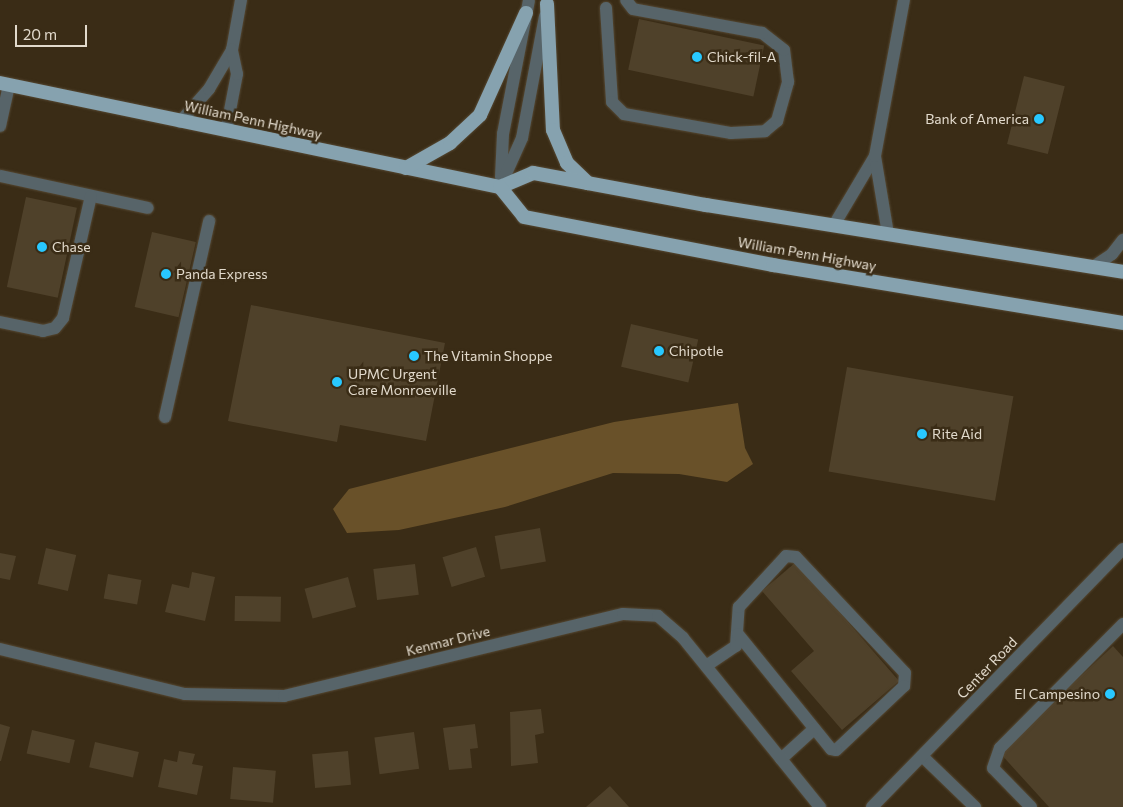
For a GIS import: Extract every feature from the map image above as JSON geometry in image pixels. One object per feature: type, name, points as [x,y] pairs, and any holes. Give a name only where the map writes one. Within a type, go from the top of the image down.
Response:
[{"type":"highway","points":[[547,2],[553,130],[568,163],[589,184]]},
{"type":"highway","points":[[406,168],[450,144],[480,115],[528,6]]},
{"type":"highway","name":"William Penn Highway","points":[[5,84],[180,122],[500,187],[524,217],[773,265],[1123,324]]},
{"type":"highway","points":[[500,187],[533,173],[834,226],[1123,272]]},
{"type":"street","points":[[180,122],[209,89],[232,50],[241,0]]},
{"type":"street","points":[[606,8],[612,102],[624,114],[731,133],[765,131],[777,121],[788,82],[784,50],[762,33],[633,9],[626,0]]},
{"type":"street","points":[[834,226],[875,156],[904,0]]},
{"type":"street","points":[[500,187],[522,138],[547,2]]},
{"type":"street","points":[[500,187],[503,134],[528,6]]},
{"type":"street","points":[[226,131],[237,74],[232,50]]},
{"type":"street","points":[[0,126],[5,84]]},
{"type":"street","points":[[875,156],[888,234]]},
{"type":"street","points":[[0,176],[148,208]]},
{"type":"street","points":[[0,322],[44,331],[55,328],[63,318],[91,196]]},
{"type":"street","points":[[166,417],[208,221]]},
{"type":"street","points":[[1093,267],[1112,254],[1123,240]]},
{"type":"street","name":"Center Road","points":[[872,807],[1123,549]]},
{"type":"street","points":[[706,666],[736,646],[739,607],[786,556],[796,556],[905,673],[904,686],[836,750],[830,749],[738,634]]},
{"type":"street","name":"Kenmar Drive","points":[[0,649],[186,694],[284,696],[623,614],[658,616],[683,638],[820,807]]},
{"type":"street","points":[[1031,807],[993,768],[1000,748],[1123,624]]},
{"type":"street","points":[[781,759],[814,729]]},
{"type":"street","points":[[922,756],[974,807]]},
{"type":"shaded area","points":[[738,403],[745,448],[753,464],[727,482],[679,474],[613,473],[505,507],[399,530],[347,533],[333,509],[349,489],[614,422]]},
{"type":"building","points":[[639,19],[764,46],[753,96],[628,70]]},
{"type":"building","points":[[1024,76],[1065,86],[1048,154],[1007,144]]},
{"type":"building","name":"Chase","points":[[26,197],[77,208],[58,298],[7,287]]},
{"type":"building","name":"Panda Express","points":[[152,232],[196,242],[179,317],[135,307]]},
{"type":"building","name":"UPMC Urgent Care Monroeville","points":[[251,305],[445,343],[426,441],[340,425],[337,442],[228,421]]},
{"type":"building","points":[[631,324],[698,340],[688,382],[621,367]]},
{"type":"building","name":"Rite Aid","points":[[847,367],[1013,396],[995,501],[829,471]]},
{"type":"building","points":[[540,528],[546,561],[501,569],[495,536]]},
{"type":"building","points":[[476,547],[485,577],[452,587],[443,557]]},
{"type":"building","points":[[46,548],[76,555],[68,591],[38,584]]},
{"type":"building","points":[[0,553],[16,556],[10,580],[0,578]]},
{"type":"building","points":[[796,562],[899,681],[842,730],[791,671],[814,651],[762,591]]},
{"type":"building","points":[[415,564],[419,595],[377,600],[373,569]]},
{"type":"building","points":[[192,572],[215,577],[205,621],[165,612],[172,584],[189,588]]},
{"type":"building","points":[[108,574],[141,580],[137,605],[104,599]]},
{"type":"building","points":[[348,577],[356,607],[313,619],[305,589]]},
{"type":"building","points":[[235,596],[281,597],[281,622],[235,621]]},
{"type":"building","points":[[1113,646],[1123,657],[1123,807],[1049,807],[999,752]]},
{"type":"building","points":[[541,709],[544,733],[535,735],[538,763],[511,766],[510,712]]},
{"type":"building","points":[[0,724],[10,727],[1,761],[0,761]]},
{"type":"building","points":[[475,724],[478,748],[470,749],[472,768],[449,770],[443,728]]},
{"type":"building","points":[[32,730],[75,740],[69,763],[27,753]]},
{"type":"building","points":[[414,732],[419,769],[380,774],[374,738]]},
{"type":"building","points":[[95,742],[139,752],[133,777],[89,767]]},
{"type":"building","points":[[179,751],[195,754],[192,764],[203,766],[197,795],[158,787],[164,759],[177,762]]},
{"type":"building","points":[[348,751],[351,785],[315,788],[312,754]]},
{"type":"building","points":[[233,767],[276,771],[273,803],[230,799]]},
{"type":"building","points":[[610,786],[629,807],[586,807]]},
{"type":"place","name":"Chick-fil-A","points":[[697,57]]},
{"type":"place","name":"Bank of America","points":[[1039,119]]},
{"type":"place","name":"Chase","points":[[42,247]]},
{"type":"place","name":"Panda Express","points":[[166,274]]},
{"type":"place","name":"Chipotle","points":[[659,351]]},
{"type":"place","name":"The Vitamin Shoppe","points":[[414,356]]},
{"type":"place","name":"UPMC Urgent Care Monroeville","points":[[337,382]]},
{"type":"place","name":"Rite Aid","points":[[922,434]]},
{"type":"place","name":"El Campesino","points":[[1110,694]]}]
